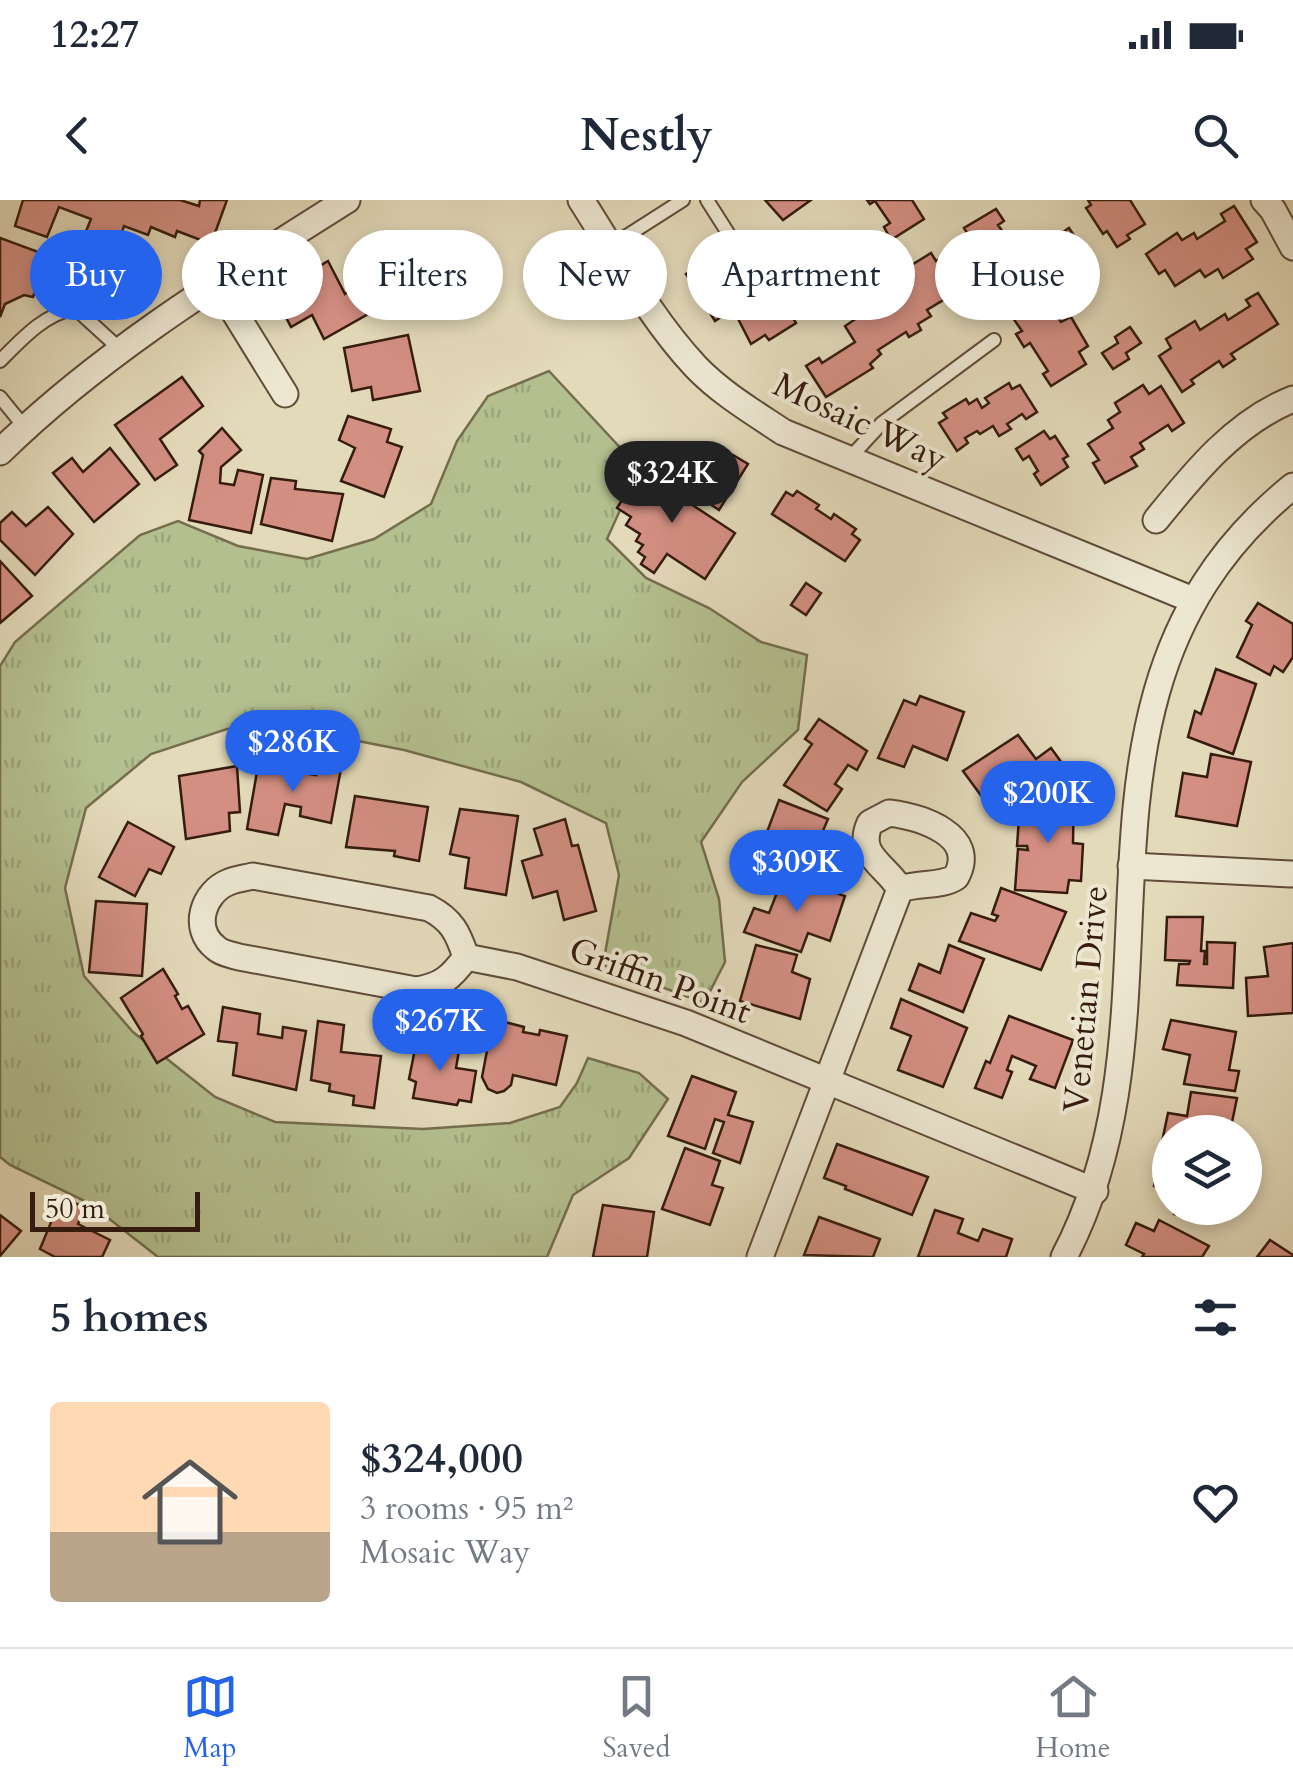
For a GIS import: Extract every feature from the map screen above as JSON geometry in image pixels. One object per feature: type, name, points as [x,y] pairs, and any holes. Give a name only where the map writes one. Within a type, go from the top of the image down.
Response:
[{"type":"street","name":"Mosaic Way","points":[[581,200],[601,230]]},
{"type":"street","points":[[1264,200],[1274,210],[1293,247]]},
{"type":"street","points":[[297,230],[337,203]]},
{"type":"street","points":[[0,452],[122,351],[182,308]]},
{"type":"street","points":[[239,320],[285,394]]},
{"type":"street","name":"Mosaic Way","points":[[658,320],[696,367],[734,400],[783,432],[1193,600]]},
{"type":"street","points":[[1156,520],[1212,454],[1256,420],[1293,399]]},
{"type":"street","name":"Venetian Drive","points":[[1064,1257],[1095,1190],[1110,1132],[1121,1062],[1138,776],[1151,708],[1193,600],[1244,530],[1293,486]]},
{"type":"street","points":[[1132,866],[1291,874]]},
{"type":"street","points":[[253,876],[428,908],[445,916],[458,932],[466,957],[452,977],[439,986],[416,990],[216,950],[203,934],[202,910],[210,893],[228,882],[253,876]]},
{"type":"street","points":[[760,1257],[900,889]]},
{"type":"street","name":"Griffin Point","points":[[466,957],[517,967],[686,1023],[825,1083],[1095,1190]]},
{"type":"lane","points":[[636,230],[683,200]]},
{"type":"lane","points":[[707,200],[726,230]]},
{"type":"lane","points":[[0,362],[31,329],[61,311],[75,308],[122,351]]},
{"type":"lane","points":[[848,460],[882,423],[994,340]]},
{"type":"lane","points":[[0,396],[26,428]]},
{"type":"green space","points":[[549,371],[639,468],[607,539],[646,578],[709,608],[761,642],[807,655],[798,730],[742,782],[701,842],[719,899],[725,962],[704,1003],[603,965],[619,875],[606,823],[521,782],[404,750],[312,732],[227,729],[151,754],[86,808],[65,888],[84,976],[133,1032],[215,1097],[275,1122],[423,1129],[510,1123],[560,1107],[588,1058],[639,1073],[668,1099],[629,1158],[573,1195],[547,1257],[158,1257],[89,1203],[0,1157],[0,666],[15,642],[140,535],[178,521],[238,546],[307,559],[374,539],[431,504],[457,441],[488,396]]},
{"type":"building","points":[[23,200],[180,200],[199,206],[200,200],[227,200],[216,230],[182,230],[175,237],[151,227],[87,230],[91,219],[59,207],[50,230],[30,231],[15,226]]},
{"type":"building","points":[[765,200],[811,200],[783,220]]},
{"type":"building","points":[[867,200],[912,200],[924,219],[907,230],[886,230],[890,223],[875,201],[870,204]]},
{"type":"building","points":[[1088,200],[1130,200],[1145,224],[1117,247],[1086,208],[1091,205]]},
{"type":"building","points":[[1234,206],[1257,242],[1246,249],[1253,259],[1223,278],[1218,269],[1205,277],[1200,270],[1175,286],[1165,270],[1159,274],[1146,254],[1177,233],[1182,240],[1194,233],[1197,239],[1225,221],[1221,214]]},
{"type":"building","points":[[996,209],[1004,221],[998,225],[1002,230],[964,228]]},
{"type":"building","points":[[0,238],[30,249],[30,296],[24,295],[5,304],[0,317]]},
{"type":"building","points":[[931,253],[935,259],[935,305],[927,310],[931,316],[918,324],[921,330],[909,337],[906,332],[878,350],[881,354],[870,364],[873,368],[826,397],[806,366],[819,358],[822,363],[855,342],[845,326],[854,320],[915,320],[915,263]]},
{"type":"building","points":[[328,261],[343,290],[343,320],[358,320],[324,339],[314,320],[323,320],[323,264]]},
{"type":"building","points":[[1258,293],[1278,324],[1231,354],[1235,359],[1223,367],[1219,361],[1191,380],[1194,384],[1182,392],[1159,356],[1171,348],[1166,339],[1195,321],[1200,330],[1225,314],[1228,320],[1250,306],[1246,300]]},
{"type":"building","points":[[739,320],[796,323],[769,340],[765,335],[751,344]]},
{"type":"building","points":[[1014,320],[1073,320],[1088,346],[1079,352],[1086,364],[1051,386],[1043,374],[1048,371],[1030,343],[1024,347],[1016,334],[1022,331]]},
{"type":"building","points":[[1130,327],[1141,343],[1126,353],[1129,359],[1113,369],[1102,353],[1118,343],[1115,337]]},
{"type":"building","points":[[408,335],[420,391],[373,400],[371,387],[352,391],[344,348]]},
{"type":"building","points":[[182,377],[203,406],[160,439],[177,465],[155,480],[115,425]]},
{"type":"building","points":[[1009,383],[1012,389],[1020,385],[1037,412],[1026,419],[1022,414],[1007,424],[1011,429],[999,436],[993,426],[980,434],[977,431],[965,438],[968,443],[957,451],[939,423],[947,418],[943,413],[966,399],[969,404],[977,399],[982,408],[989,403],[985,398]]},
{"type":"building","points":[[1143,385],[1149,394],[1161,386],[1184,423],[1172,431],[1168,425],[1140,443],[1144,449],[1131,457],[1137,466],[1105,483],[1093,463],[1099,460],[1088,444],[1113,428],[1108,420],[1120,412],[1115,403]]},
{"type":"building","points":[[348,416],[391,429],[387,442],[402,447],[384,497],[341,481],[355,448],[339,440]]},
{"type":"building","points":[[222,428],[241,450],[221,467],[220,483],[234,485],[238,470],[263,475],[251,533],[189,520],[203,455],[199,451]]},
{"type":"building","points":[[1044,431],[1050,439],[1055,436],[1068,456],[1063,459],[1068,467],[1041,485],[1029,456],[1023,460],[1016,449]]},
{"type":"building","points":[[110,448],[139,484],[94,522],[53,473],[72,458],[83,472]]},
{"type":"building","points":[[733,455],[748,464],[719,510],[704,500]]},
{"type":"building","points":[[645,465],[666,479],[662,485],[735,533],[705,579],[667,554],[654,573],[641,564],[645,557],[638,552],[643,545],[636,541],[640,534],[626,525],[631,517],[617,508]]},
{"type":"building","points":[[271,478],[296,481],[295,489],[343,494],[332,541],[261,524]]},
{"type":"building","points":[[797,491],[819,505],[816,509],[831,519],[834,514],[856,529],[852,534],[860,540],[845,561],[772,514],[786,492],[793,496]]},
{"type":"building","points":[[48,507],[73,534],[35,575],[0,540],[0,523],[12,512],[26,526]]},
{"type":"building","points":[[0,561],[32,596],[0,623]]},
{"type":"building","points":[[806,583],[821,593],[806,615],[791,605]]},
{"type":"building","points":[[1258,603],[1293,624],[1293,657],[1283,672],[1274,666],[1270,675],[1237,657],[1252,625],[1246,621]]},
{"type":"building","points":[[1216,669],[1256,684],[1233,754],[1188,737],[1195,711],[1201,714]]},
{"type":"building","points":[[920,696],[964,712],[947,760],[913,746],[904,767],[878,758],[904,700],[916,705]]},
{"type":"building","points":[[819,719],[867,751],[857,770],[848,765],[835,784],[842,789],[827,811],[784,785],[812,744],[805,739]]},
{"type":"building","points":[[1018,735],[1036,759],[1051,748],[1067,770],[1013,803],[1007,793],[988,805],[963,771]]},
{"type":"building","points":[[1211,754],[1251,762],[1237,826],[1176,816],[1183,773],[1207,777]]},
{"type":"building","points":[[319,760],[342,763],[331,823],[300,816],[301,807],[285,804],[278,835],[247,829],[258,766],[316,775]]},
{"type":"building","points":[[237,766],[240,812],[229,813],[230,831],[186,839],[179,776]]},
{"type":"building","points":[[1053,787],[1074,789],[1073,843],[1083,844],[1081,881],[1069,880],[1067,893],[1015,890],[1018,849],[1028,850],[1027,846],[1017,846],[1020,804],[1052,806]]},
{"type":"building","points":[[355,796],[428,807],[419,861],[394,856],[395,851],[346,847]]},
{"type":"building","points":[[779,800],[828,819],[817,845],[803,840],[802,846],[824,855],[815,879],[758,856]]},
{"type":"building","points":[[460,809],[518,816],[506,895],[465,888],[469,858],[450,854]]},
{"type":"building","points":[[565,819],[572,846],[578,845],[596,911],[564,920],[557,891],[533,898],[522,861],[542,855],[534,829]]},
{"type":"building","points":[[128,822],[174,847],[161,874],[149,869],[135,896],[99,877]]},
{"type":"building","points":[[784,875],[845,896],[830,941],[808,933],[801,952],[744,932],[754,908],[769,913]]},
{"type":"building","points":[[1001,888],[1066,912],[1041,970],[959,941],[971,913],[995,921],[998,916],[992,914]]},
{"type":"building","points":[[96,901],[147,904],[142,976],[89,972]]},
{"type":"building","points":[[1167,917],[1203,917],[1204,964],[1207,942],[1235,943],[1233,988],[1177,985],[1179,964],[1190,961],[1165,960]]},
{"type":"building","points":[[1293,943],[1293,1013],[1248,1016],[1246,978],[1268,976],[1264,947]]},
{"type":"building","points":[[756,945],[797,955],[792,972],[810,979],[800,1019],[740,1001]]},
{"type":"building","points":[[949,945],[984,959],[963,1012],[909,990],[919,964],[940,973]]},
{"type":"building","points":[[163,969],[182,1009],[188,1006],[204,1034],[157,1063],[121,998]]},
{"type":"building","points":[[901,999],[967,1028],[943,1087],[898,1070],[911,1036],[891,1028]]},
{"type":"building","points":[[223,1007],[260,1014],[258,1034],[282,1038],[283,1027],[306,1031],[296,1090],[233,1075],[237,1043],[218,1041]]},
{"type":"building","points":[[1009,1016],[1073,1040],[1055,1088],[1030,1079],[1036,1066],[1012,1056],[1007,1070],[1012,1072],[1002,1098],[975,1088]]},
{"type":"building","points":[[493,1019],[524,1027],[523,1032],[539,1035],[540,1030],[567,1036],[556,1085],[513,1075],[511,1085],[504,1091],[488,1089],[482,1077]]},
{"type":"building","points":[[1171,1020],[1236,1032],[1229,1070],[1239,1071],[1235,1091],[1184,1084],[1190,1055],[1163,1049]]},
{"type":"building","points":[[318,1021],[344,1025],[341,1052],[381,1056],[374,1108],[353,1105],[354,1096],[329,1091],[330,1084],[311,1080]]},
{"type":"building","points":[[417,1039],[460,1045],[456,1068],[476,1071],[471,1102],[459,1100],[457,1105],[413,1098],[416,1082],[409,1079]]},
{"type":"building","points":[[692,1076],[736,1092],[728,1115],[753,1122],[740,1163],[713,1153],[724,1122],[715,1119],[705,1149],[668,1136]]},
{"type":"building","points":[[1191,1092],[1237,1098],[1234,1115],[1187,1115]]},
{"type":"building","points":[[837,1144],[928,1177],[912,1215],[824,1178]]},
{"type":"building","points":[[685,1148],[720,1161],[712,1185],[723,1188],[710,1225],[662,1209]]},
{"type":"building","points":[[61,1198],[85,1207],[78,1224],[110,1240],[102,1257],[55,1257],[40,1249]]},
{"type":"building","points":[[603,1205],[654,1212],[647,1257],[593,1257]]},
{"type":"building","points":[[935,1210],[963,1219],[958,1233],[978,1241],[983,1229],[1012,1239],[1006,1257],[918,1257]]},
{"type":"building","points":[[0,1215],[21,1231],[0,1256]]},
{"type":"building","points":[[819,1217],[880,1239],[873,1257],[804,1255]]},
{"type":"building","points":[[1136,1223],[1154,1231],[1157,1225],[1169,1225],[1209,1246],[1202,1257],[1142,1257],[1144,1254],[1126,1245]]},
{"type":"building","points":[[1270,1240],[1293,1255],[1293,1257],[1257,1257]]}]
